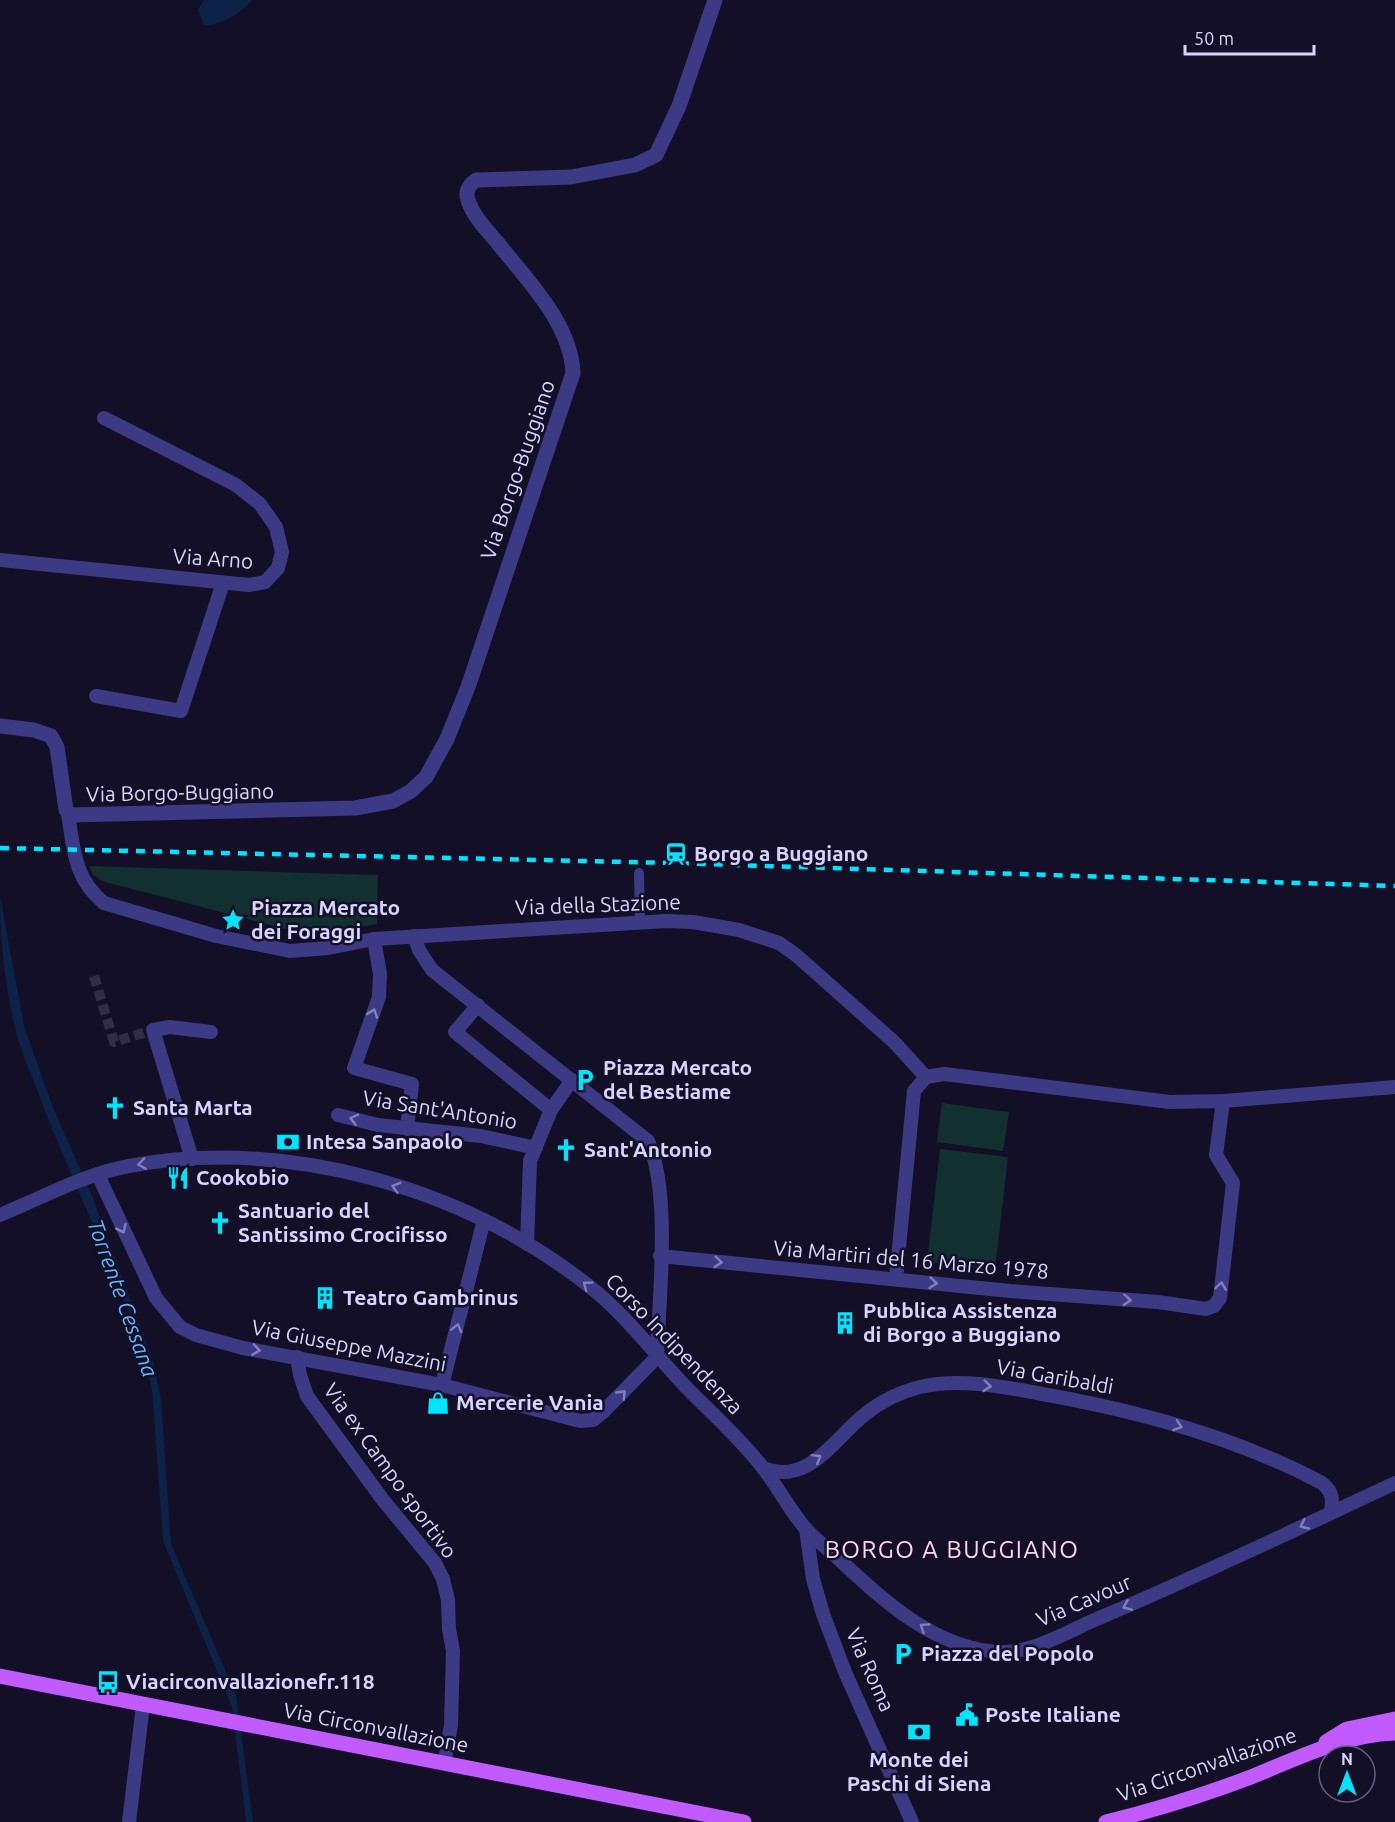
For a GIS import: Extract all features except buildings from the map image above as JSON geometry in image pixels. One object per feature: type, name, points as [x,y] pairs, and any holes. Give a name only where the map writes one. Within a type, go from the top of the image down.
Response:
[{"type":"main road","name":"Via Circonvallazione","points":[[0,1676],[744,1822]]},
{"type":"main road","name":"Via Circonvallazione","points":[[1324,1744],[1347,1729],[1395,1719]]},
{"type":"main road","name":"Via Circonvallazione","points":[[1333,1744],[1369,1735],[1395,1733]]},
{"type":"main road","name":"Via Circonvallazione","points":[[1106,1822],[1251,1777],[1317,1749]]},
{"type":"street","name":"Via Borgo-Buggiano","points":[[68,814],[298,812],[355,808],[402,798],[426,777],[447,739],[468,687],[573,373],[572,359],[561,331],[536,292],[480,221],[467,198],[467,191],[476,180],[485,178],[572,177],[635,165],[656,155],[679,106],[715,0]]},
{"type":"street","name":"Via Arno","points":[[0,560],[249,585],[265,582],[278,568],[282,552],[280,536],[260,504],[236,485],[104,418]]},
{"type":"street","points":[[96,696],[181,711],[222,583]]},
{"type":"street","points":[[0,726],[34,730],[51,736],[55,740],[68,814]]},
{"type":"street","name":"Via della Stazione","points":[[68,814],[77,867],[84,884],[104,903],[216,936],[290,951],[328,948],[397,937],[640,921],[714,925],[779,943],[836,988],[894,1042],[926,1077]]},
{"type":"street","points":[[639,873],[640,921]]},
{"type":"street","points":[[414,936],[419,950],[432,970],[648,1141],[659,1175],[660,1256],[657,1357]]},
{"type":"street","points":[[374,939],[380,974],[379,997],[354,1068],[412,1084],[407,1129]]},
{"type":"street","points":[[478,1005],[454,1032],[551,1110]]},
{"type":"street","points":[[192,1159],[153,1030],[170,1027],[211,1032]]},
{"type":"street","points":[[896,1279],[914,1091],[926,1077],[944,1074],[1170,1102],[1223,1101],[1395,1087]]},
{"type":"street","points":[[527,1244],[530,1161],[551,1110],[572,1080]]},
{"type":"street","name":"Via Martiri del 16 Marzo 1978","points":[[660,1256],[1010,1291],[1158,1302],[1206,1309],[1214,1306],[1220,1298],[1233,1183],[1215,1155],[1223,1101]]},
{"type":"street","name":"Via Sant'Antonio","points":[[338,1115],[407,1129],[481,1136],[536,1148]]},
{"type":"street","name":"Corso Indipendenza","points":[[0,1215],[98,1175],[130,1166],[192,1159],[272,1159],[324,1169],[420,1194],[484,1220],[527,1244],[587,1284],[614,1306],[657,1357],[763,1467],[806,1529]]},
{"type":"street","name":"Via Giuseppe Mazzini","points":[[98,1175],[156,1298],[180,1327],[196,1335],[243,1348],[442,1385],[586,1421],[603,1413],[657,1357]]},
{"type":"street","points":[[442,1385],[484,1220]]},
{"type":"street","name":"Via ex Campo sportivo","points":[[297,1357],[307,1396],[383,1500],[435,1563],[443,1579],[448,1600],[449,1629],[453,1650],[451,1725],[446,1754]]},
{"type":"street","name":"Via Garibaldi","points":[[763,1467],[781,1473],[809,1463],[822,1456],[848,1428],[884,1401],[918,1387],[959,1383],[1012,1389],[1126,1411],[1244,1448],[1322,1482],[1329,1489],[1333,1498],[1330,1513]]},
{"type":"street","name":"Via Cavour","points":[[806,1529],[886,1602],[936,1635],[966,1647],[1006,1652],[1029,1648],[1131,1605],[1395,1483]]},
{"type":"street","name":"Via Roma","points":[[806,1529],[813,1579],[823,1614],[845,1672],[912,1822]]},
{"type":"street","points":[[129,1822],[143,1705]]},
{"type":"green space","points":[[89,866],[378,875],[377,924],[312,936],[102,881],[93,875]]},
{"type":"green space","points":[[942,1103],[1009,1112],[1003,1151],[937,1142]]},
{"type":"green space","points":[[940,1149],[1008,1157],[995,1270],[927,1262]]},
{"type":"water","points":[[204,0],[252,0],[230,18],[217,24],[204,25],[198,10]]},
{"type":"water","points":[[0,896],[24,1026],[52,1105],[92,1196],[153,1361],[161,1399],[171,1544],[236,1695],[253,1822],[246,1822],[232,1707],[163,1541],[152,1390],[142,1351],[115,1276],[52,1129],[18,1039],[4,964]]},
{"type":"tunnel","points":[[94,976],[114,1042],[153,1030]]},
{"type":"railway","points":[[0,848],[673,863],[1395,886]]},
{"type":"place","name":"Borgo a Buggiano","points":[[676,854]]},
{"type":"place","name":"Piazza Mercato dei Foraggi","points":[[233,920]]},
{"type":"place","name":"Piazza Mercato del Bestiame","points":[[585,1080]]},
{"type":"place","name":"Santa Marta","points":[[115,1108]]},
{"type":"place","name":"Intesa Sanpaolo","points":[[288,1142]]},
{"type":"place","name":"Sant'Antonio","points":[[566,1150]]},
{"type":"place","name":"Cookobio","points":[[178,1178]]},
{"type":"place","name":"Santuario del Santissimo Crocifisso","points":[[220,1223]]},
{"type":"place","name":"Teatro Gambrinus","points":[[325,1298]]},
{"type":"place","name":"Pubblica Assistenza di Borgo a Buggiano","points":[[845,1323]]},
{"type":"place","name":"Mercerie Vania","points":[[438,1403]]},
{"type":"place","name":"Piazza del Popolo","points":[[903,1654]]},
{"type":"place","name":"Viacirconvallazionefr.118","points":[[108,1682]]},
{"type":"place","name":"Poste Italiane","points":[[967,1715]]},
{"type":"place","name":"Monte dei Paschi di Siena","points":[[919,1732]]},
{"type":"district","name":"BORGO A BUGGIANO","points":[[952,1550]]},
{"type":"water label","name":"Torrente Cessana","points":[[123,1298]]}]
